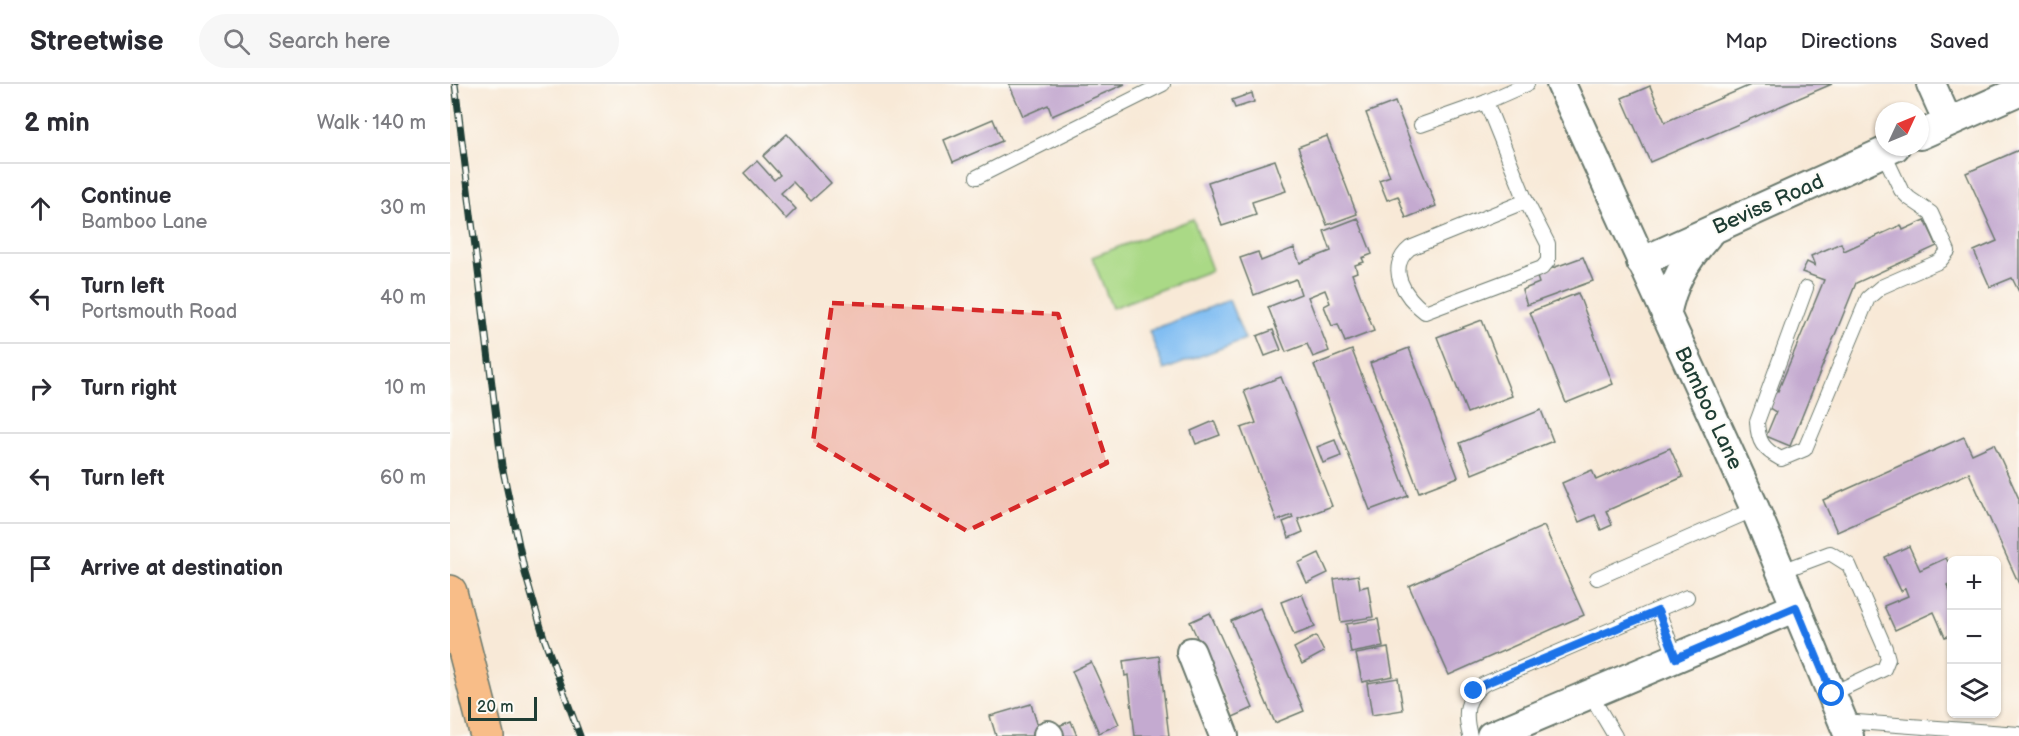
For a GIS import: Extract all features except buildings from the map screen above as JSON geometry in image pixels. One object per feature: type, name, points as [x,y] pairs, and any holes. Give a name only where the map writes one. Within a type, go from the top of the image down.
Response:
[{"type":"highway","points":[[450,592],[487,736]]},
{"type":"street","name":"Bamboo Lane","points":[[1561,84],[1755,509],[1846,728]]},
{"type":"street","points":[[1931,84],[1948,122]]},
{"type":"street","points":[[1929,131],[2019,91]]},
{"type":"street","name":"Beviss Road","points":[[1641,262],[1876,156]]},
{"type":"street","points":[[1666,316],[1671,289],[1678,274],[1713,229]]},
{"type":"street","points":[[1491,736],[1796,607]]},
{"type":"street","points":[[1191,652],[1224,736]]},
{"type":"lane","points":[[976,177],[1163,84]]},
{"type":"lane","points":[[1421,125],[1486,102],[1527,84]]},
{"type":"lane","points":[[1486,102],[1526,201],[1548,244],[1548,261],[1542,268],[1425,312],[1405,294],[1398,267],[1401,255],[1410,248],[1526,201]]},
{"type":"lane","points":[[1806,288],[1757,422],[1758,441],[1768,452],[1781,459],[1805,449],[1868,298],[1881,287],[1940,261],[1948,251],[1931,213],[1901,190],[1891,156]]},
{"type":"lane","points":[[1597,578],[1755,509]]},
{"type":"lane","points":[[1782,571],[1830,552],[1844,561],[1849,565],[1885,648],[1888,659],[1884,669],[1832,694]]},
{"type":"lane","points":[[1470,736],[1465,716],[1467,708],[1474,691],[1484,684],[1687,597]]},
{"type":"lane","points":[[1658,611],[1676,658]]},
{"type":"lane","points":[[1590,694],[1615,736]]},
{"type":"lane","points":[[1846,728],[2019,734]]},
{"type":"highlighted area","points":[[832,303],[1058,314],[1107,463],[967,531],[813,442]]},
{"type":"green space","points":[[1193,219],[1212,270],[1112,308],[1092,257]]},
{"type":"water","points":[[1229,300],[1245,339],[1164,370],[1149,331]]},
{"type":"railway","points":[[455,84],[502,466],[525,573],[545,641],[580,736]]},
{"type":"route","points":[[1474,691],[1484,684],[1658,611],[1676,658],[1796,607],[1832,694]]}]
